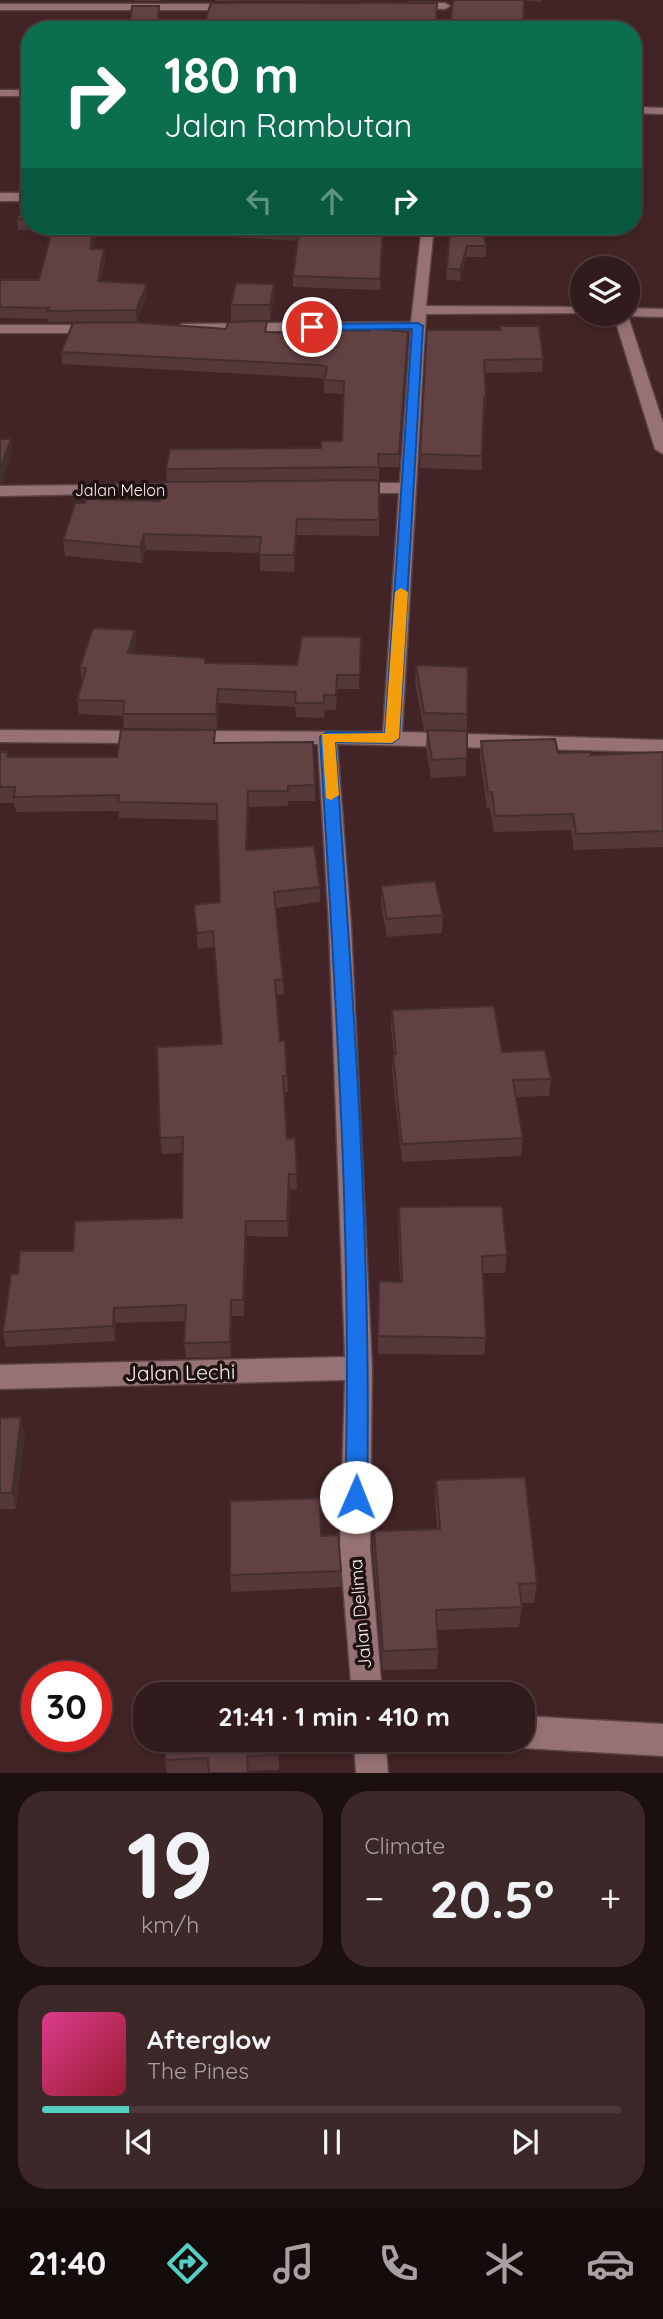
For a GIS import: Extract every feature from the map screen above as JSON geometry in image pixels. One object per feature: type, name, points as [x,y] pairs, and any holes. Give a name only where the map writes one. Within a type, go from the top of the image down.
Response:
[{"type":"street","points":[[392,6],[446,8]]},
{"type":"street","points":[[0,7],[244,7]]},
{"type":"street","points":[[0,93],[21,93]]},
{"type":"street","points":[[642,110],[663,111]]},
{"type":"street","points":[[0,197],[21,197]]},
{"type":"street","points":[[392,738],[418,318],[427,235]]},
{"type":"street","points":[[172,328],[570,312]]},
{"type":"street","points":[[640,312],[663,313]]},
{"type":"street","points":[[625,326],[638,361],[663,449]]},
{"type":"street","points":[[0,329],[117,328]]},
{"type":"street","points":[[326,488],[408,488]]},
{"type":"street","name":"Jalan Melon","points":[[0,491],[204,489]]},
{"type":"street","points":[[0,736],[327,737],[663,746]]},
{"type":"street","name":"Jalan Delima","points":[[327,737],[340,925],[359,1368],[355,1548],[366,1682]]},
{"type":"street","name":"Jalan Lechi","points":[[0,1377],[359,1368]]},
{"type":"street","points":[[535,1733],[663,1740]]},
{"type":"street","points":[[371,1752],[372,1773]]},
{"type":"building","points":[[453,0],[524,0],[523,21],[451,21]]},
{"type":"building","points":[[211,3],[437,3],[436,21],[205,21]]},
{"type":"building","points":[[132,6],[159,6],[158,21],[130,21]]},
{"type":"building","points":[[51,235],[93,235],[90,249],[104,249],[98,281],[147,284],[136,310],[47,311],[49,308],[0,307],[0,280],[39,280]]},
{"type":"building","points":[[298,235],[382,235],[380,279],[293,276]]},
{"type":"building","points":[[449,235],[484,235],[486,246],[467,246],[460,270],[447,268]]},
{"type":"building","points":[[236,283],[274,284],[270,305],[231,305]]},
{"type":"building","points":[[267,321],[265,332],[335,335],[335,330],[369,331],[369,328],[408,332],[399,454],[378,454],[379,467],[166,469],[170,449],[321,448],[322,441],[342,441],[344,381],[324,380],[327,367],[319,365],[61,352],[73,323],[130,322],[226,329],[228,322]]},
{"type":"building","points":[[500,326],[539,326],[543,359],[484,360],[486,397],[482,456],[420,454],[427,330],[500,330]]},
{"type":"building","points":[[0,439],[11,439],[0,469]]},
{"type":"building","points":[[379,480],[379,520],[297,519],[294,555],[259,555],[261,537],[144,534],[140,547],[63,540],[75,503],[85,503],[86,499],[160,501],[163,482]]},
{"type":"building","points":[[93,628],[135,630],[128,653],[205,658],[205,663],[297,665],[302,636],[361,637],[360,675],[337,675],[336,695],[324,695],[324,703],[295,703],[296,692],[218,689],[216,714],[123,714],[124,701],[77,700],[86,668],[80,668]]},
{"type":"building","points":[[416,665],[468,667],[467,714],[424,713]]},
{"type":"building","points":[[121,730],[215,730],[214,743],[313,742],[315,785],[288,786],[288,791],[248,791],[246,850],[314,846],[320,887],[274,892],[283,979],[275,980],[280,1041],[285,1041],[287,1076],[283,1076],[287,1139],[295,1138],[297,1174],[289,1174],[287,1221],[246,1221],[243,1300],[231,1300],[230,1342],[184,1343],[186,1305],[114,1308],[113,1326],[3,1332],[11,1274],[18,1274],[20,1251],[73,1251],[75,1221],[182,1218],[183,1137],[160,1138],[157,1047],[222,1044],[213,931],[197,933],[194,905],[220,902],[217,804],[118,802],[119,795],[14,797],[15,787],[0,787],[0,752],[8,752],[7,757],[117,757]]},
{"type":"building","points":[[427,730],[467,731],[467,758],[432,760]]},
{"type":"building","points":[[555,739],[558,753],[591,752],[591,755],[663,752],[663,831],[576,834],[573,814],[495,816],[492,792],[488,792],[481,741]]},
{"type":"building","points":[[435,881],[443,915],[387,919],[381,886]]},
{"type":"building","points":[[494,1006],[502,1052],[545,1050],[551,1079],[513,1080],[523,1138],[402,1144],[393,1054],[396,1054],[392,1010]]},
{"type":"building","points":[[502,1206],[507,1255],[482,1256],[486,1338],[378,1336],[379,1281],[402,1282],[399,1207]]},
{"type":"building","points":[[21,1417],[12,1493],[0,1493],[0,1418]]},
{"type":"building","points":[[525,1477],[537,1583],[519,1584],[522,1607],[436,1610],[438,1649],[383,1651],[374,1531],[440,1529],[436,1480]]},
{"type":"building","points":[[320,1498],[321,1536],[338,1535],[341,1571],[230,1575],[230,1501]]},
{"type":"building","points":[[165,1752],[278,1752],[278,1755],[247,1756],[248,1773],[209,1773],[208,1758],[165,1760]]},
{"type":"slow traffic","points":[[331,795],[327,737],[392,738],[401,592]]},
{"type":"route","points":[[312,327],[418,326],[392,738],[327,737],[340,925],[359,1368],[356,1497]]}]
